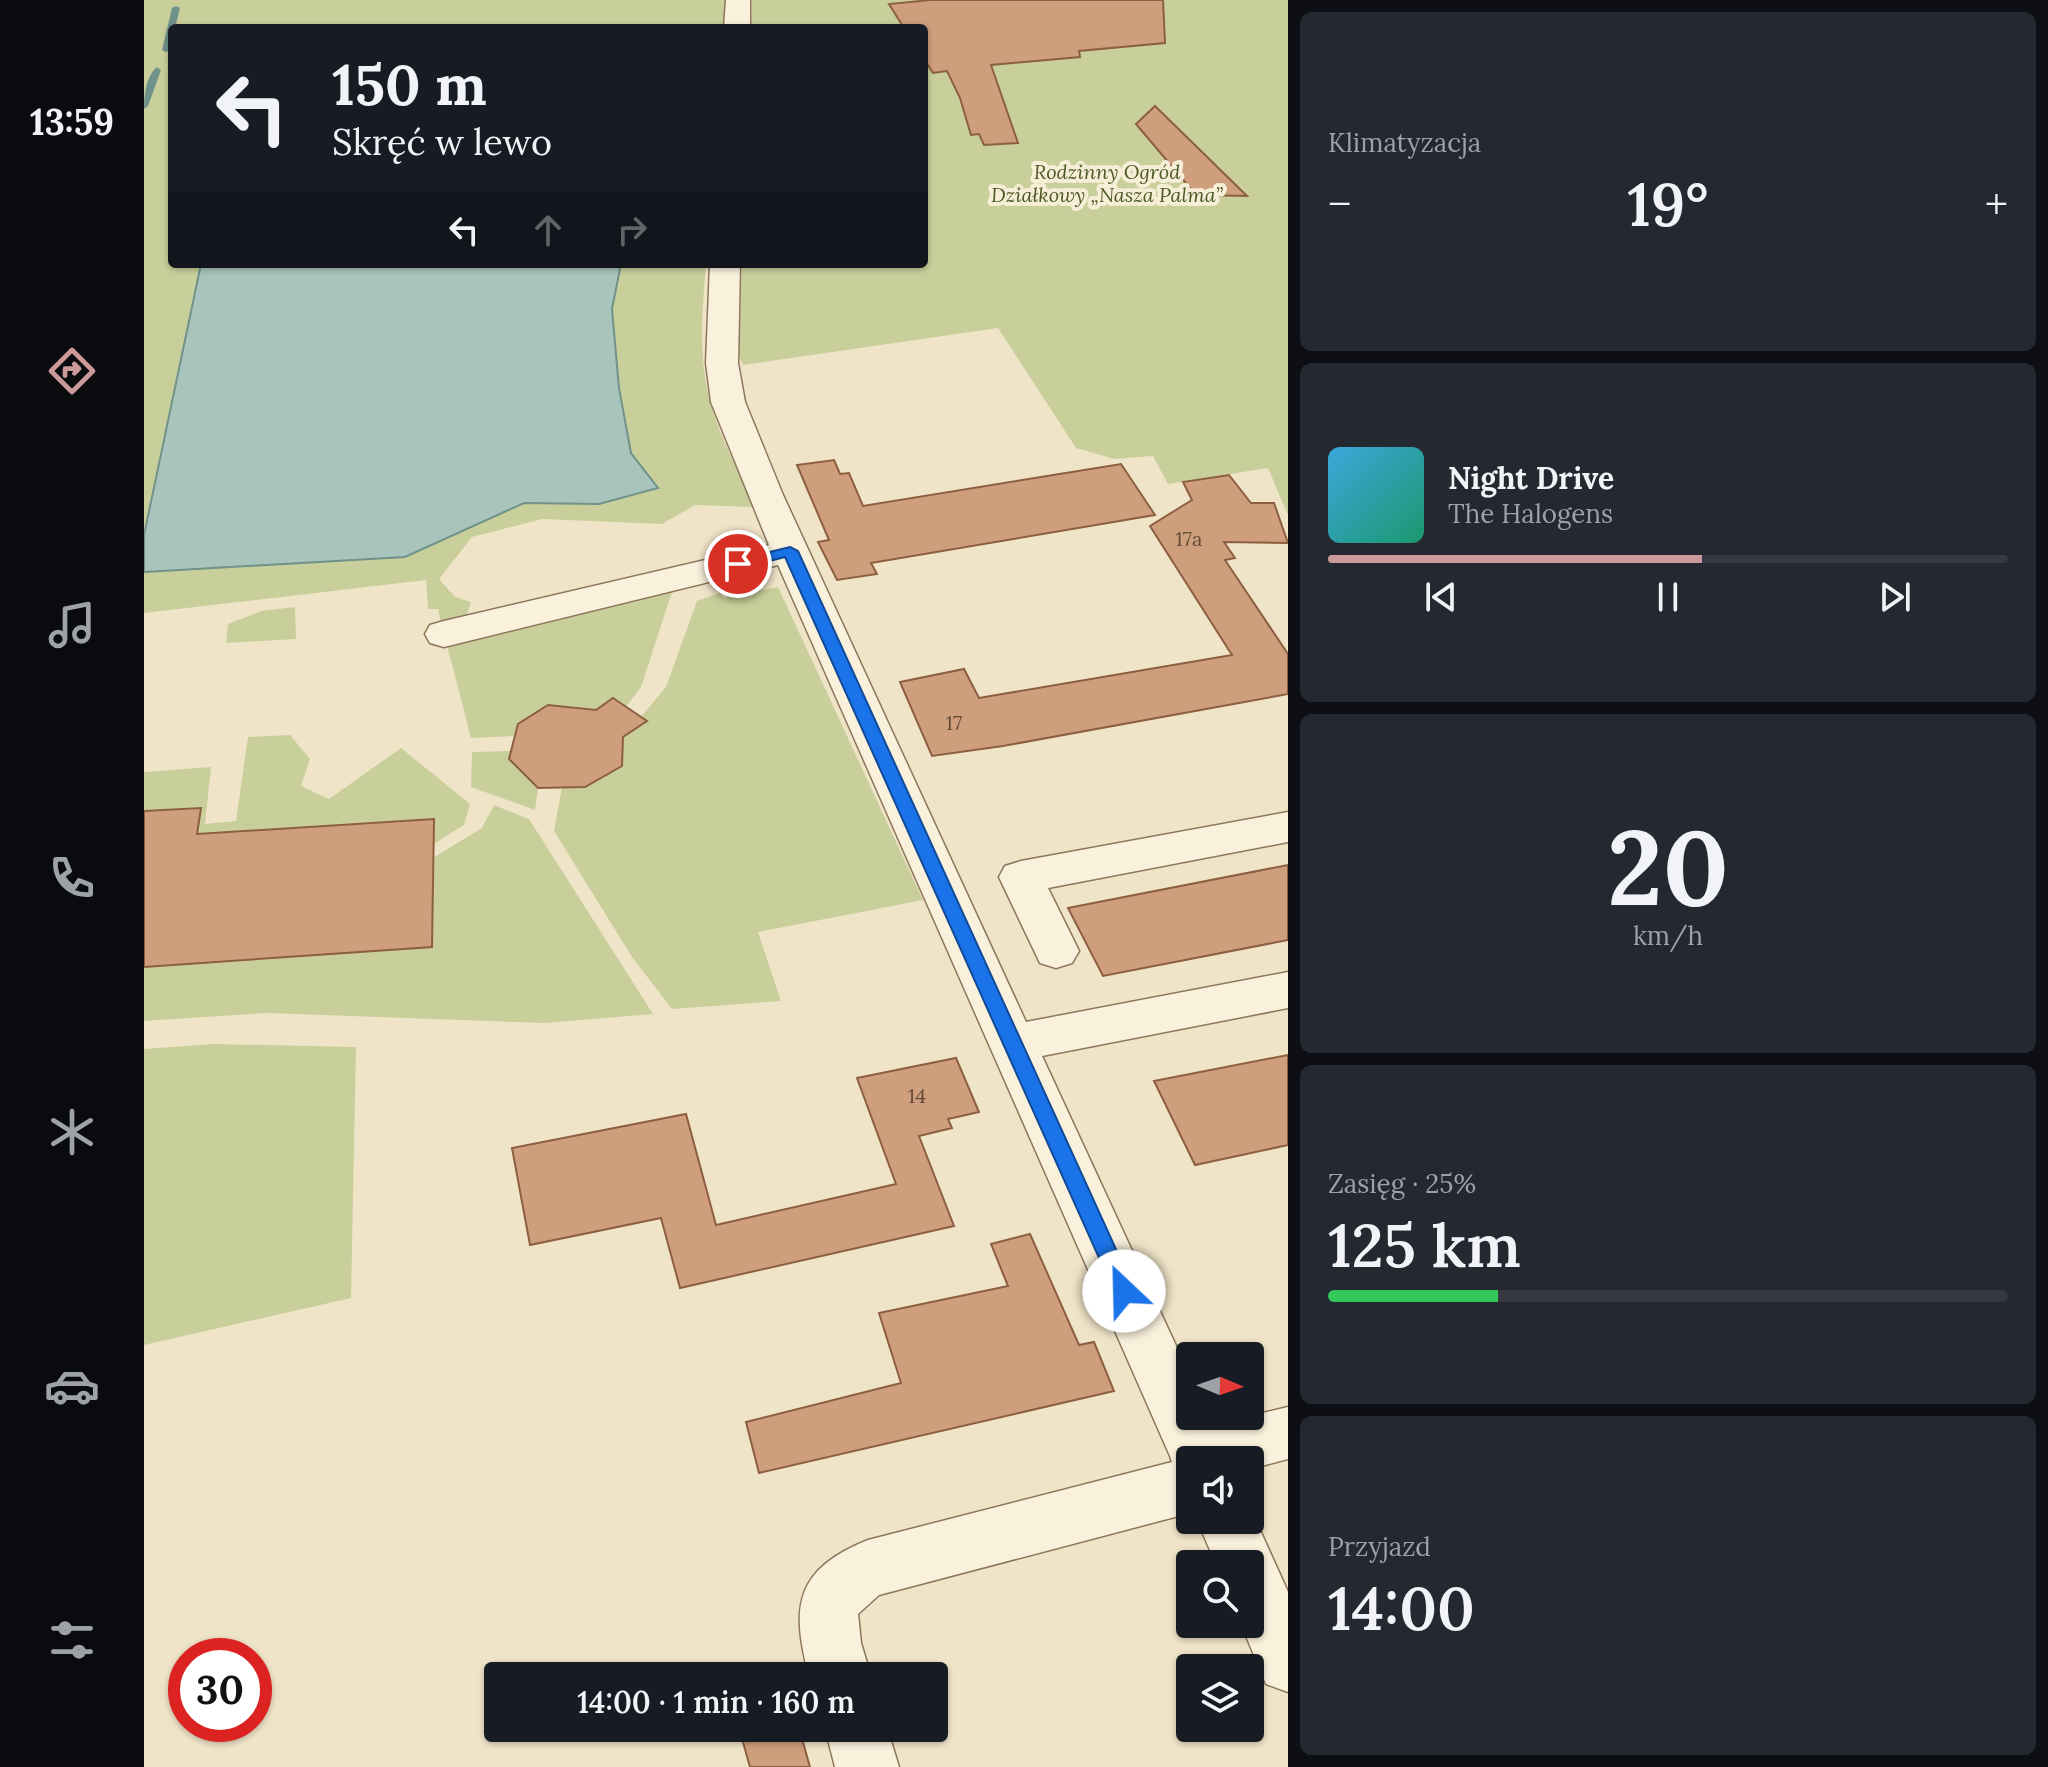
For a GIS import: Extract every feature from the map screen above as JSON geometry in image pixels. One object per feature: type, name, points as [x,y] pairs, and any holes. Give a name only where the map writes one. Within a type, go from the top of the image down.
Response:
[{"type":"street","points":[[737,24],[738,0]]},
{"type":"street","points":[[725,268],[722,356],[728,402],[790,551],[1014,1043],[1187,1446]]},
{"type":"street","points":[[444,634],[790,551]]},
{"type":"street","points":[[1056,951],[1021,877],[1288,827]]},
{"type":"street","points":[[1014,1043],[1288,990]]},
{"type":"street","points":[[1253,1446],[1288,1433]]},
{"type":"street","points":[[837,1662],[827,1618],[833,1594],[849,1578],[868,1569],[1176,1473]]},
{"type":"street","points":[[1264,1607],[1288,1662]]},
{"type":"street","points":[[860,1742],[867,1767]]},
{"type":"green space","points":[[144,0],[725,0],[723,24],[168,24],[168,268],[200,268],[144,535]]},
{"type":"green space","name":"Rodzinny Ogród Działkowy „Nasza Palma”","points":[[752,0],[1288,0],[1288,515],[1268,468],[1168,484],[1153,456],[1114,459],[1076,448],[998,328],[743,365],[739,356],[742,268],[928,268],[928,24],[751,24]]},
{"type":"green space","points":[[620,268],[706,268],[702,335],[707,388],[720,431],[755,507],[695,505],[662,524],[542,519],[472,537],[439,579],[455,597],[471,602],[465,620],[441,623],[438,609],[428,609],[426,580],[144,613],[144,572],[405,557],[524,503],[599,504],[657,488],[631,453],[619,388],[612,309]]},
{"type":"green space","points":[[778,587],[923,900],[758,932],[781,1001],[672,1009],[632,957],[554,831],[562,787],[585,787],[622,766],[623,737],[646,721],[641,717],[666,687],[697,601],[720,593],[724,598]]},
{"type":"green space","points":[[673,589],[641,687],[626,707],[613,698],[596,710],[548,705],[518,723],[515,736],[471,738],[447,645]]},
{"type":"green space","points":[[295,607],[296,639],[226,643],[228,624],[261,611]]},
{"type":"green space","points":[[290,735],[310,759],[301,786],[329,799],[401,748],[470,804],[464,825],[364,888],[374,894],[482,828],[494,805],[529,819],[653,1014],[545,1023],[267,1013],[144,1021],[144,772],[211,767],[205,824],[236,821],[248,737]]},
{"type":"green space","points":[[511,751],[538,788],[535,810],[471,787],[472,752]]},
{"type":"green space","points":[[214,1044],[356,1047],[351,1298],[144,1345],[144,1049]]},
{"type":"water","points":[[200,268],[620,268],[612,309],[619,388],[631,453],[658,488],[599,504],[524,503],[405,557],[144,572],[144,535]]},
{"type":"building","points":[[931,0],[1163,0],[1165,43],[1079,51],[1080,57],[991,65],[1018,143],[984,145],[979,134],[971,135],[960,98],[947,71],[933,73],[928,65],[928,24],[902,24],[889,4]]},
{"type":"building","points":[[1155,106],[1247,196],[1196,195],[1136,124]]},
{"type":"building","points":[[834,460],[840,474],[849,473],[863,506],[1121,464],[1155,515],[871,563],[877,574],[837,580],[818,542],[829,540],[797,465]]},
{"type":"building","points":[[1229,475],[1251,503],[1274,503],[1288,543],[1224,542],[1235,558],[1225,560],[1288,654],[1288,694],[932,756],[900,682],[964,669],[979,698],[1232,655],[1150,526],[1192,500],[1183,482]]},
{"type":"building","points":[[613,698],[647,721],[623,737],[622,766],[585,787],[538,788],[509,759],[518,724],[548,705],[596,710]]},
{"type":"building","points":[[201,808],[197,834],[434,819],[432,947],[144,967],[144,811]]},
{"type":"building","points":[[1288,865],[1288,940],[1103,976],[1068,908]]},
{"type":"building","points":[[1288,1055],[1288,1145],[1195,1165],[1154,1081]]},
{"type":"building","points":[[956,1058],[979,1112],[948,1119],[952,1128],[919,1136],[954,1226],[680,1288],[661,1218],[530,1245],[512,1148],[686,1114],[716,1225],[896,1184],[857,1078]]},
{"type":"building","points":[[1030,1234],[1079,1345],[1094,1342],[1114,1391],[759,1473],[746,1422],[901,1383],[879,1313],[1008,1286],[991,1244]]},
{"type":"building","points":[[743,1742],[803,1742],[810,1767],[750,1767]]},
{"type":"waterway","points":[[172,24],[176,8]]},
{"type":"waterway","points":[[166,50],[168,42]]},
{"type":"waterway","points":[[144,106],[157,70]]},
{"type":"route","points":[[738,564],[790,551],[1124,1291]]}]
